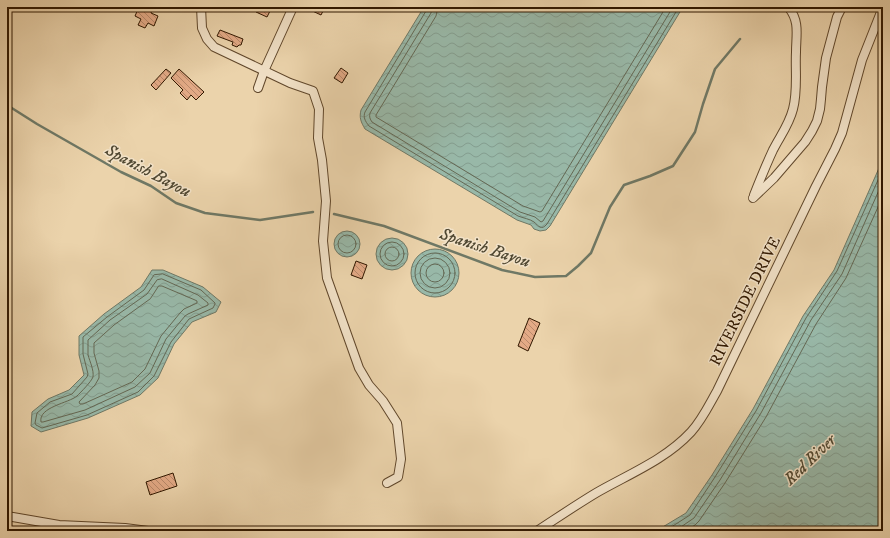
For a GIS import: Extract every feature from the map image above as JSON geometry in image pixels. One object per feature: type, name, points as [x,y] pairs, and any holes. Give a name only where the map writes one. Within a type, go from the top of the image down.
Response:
[{"type":"street","points":[[201,7],[202,28],[207,39],[214,47],[290,83],[314,91],[320,109],[318,138],[326,201],[323,241],[328,278],[359,368],[369,385],[383,401],[397,423],[401,459],[398,477],[387,483]]},
{"type":"street","points":[[258,88],[292,7]]},
{"type":"street","points":[[789,8],[794,14],[797,27],[795,96],[793,109],[789,123],[774,148],[753,198],[774,178],[805,142],[817,121],[822,99],[826,58],[837,17],[842,7]]},
{"type":"street","name":"RIVERSIDE DRIVE","points":[[537,531],[595,493],[672,450],[692,432],[705,413],[835,149],[842,133],[862,60],[883,7]]},
{"type":"street","points":[[7,516],[59,525],[125,528],[148,531]]},
{"type":"water","points":[[424,7],[683,7],[550,226],[546,230],[540,231],[534,229],[531,225],[517,220],[365,129],[362,124],[360,118],[361,110]]},
{"type":"water","name":"Red River","points":[[883,159],[883,531],[656,531],[686,513],[712,475],[753,409],[803,316],[834,270]]},
{"type":"water","points":[[347,231],[356,235],[360,244],[356,253],[347,257],[338,253],[334,244],[338,235]]},
{"type":"water","points":[[389,238],[395,238],[405,245],[408,254],[407,260],[401,267],[395,270],[389,270],[379,263],[376,257],[376,251],[383,241]]},
{"type":"water","points":[[430,249],[440,249],[449,253],[455,259],[459,268],[459,278],[455,287],[449,293],[440,297],[430,297],[421,293],[415,287],[411,278],[411,268],[415,259],[421,253]]},
{"type":"water","points":[[152,270],[163,270],[203,287],[221,302],[216,312],[192,322],[174,344],[158,378],[140,395],[88,418],[41,432],[31,426],[32,412],[48,399],[69,390],[84,375],[79,355],[79,336],[104,314],[141,287]]},
{"type":"building","points":[[139,7],[148,7],[153,9],[151,13],[158,16],[154,26],[148,23],[145,28],[138,25],[141,19],[135,16]]},
{"type":"building","points":[[259,7],[272,7],[267,17],[256,12]]},
{"type":"building","points":[[304,7],[325,7],[321,15]]},
{"type":"building","points":[[220,30],[243,39],[241,45],[237,47],[232,45],[233,42],[217,36]]},
{"type":"building","points":[[341,68],[348,73],[342,83],[334,78]]},
{"type":"building","points":[[166,69],[171,73],[156,90],[151,85]]},
{"type":"building","points":[[179,69],[204,92],[196,100],[191,95],[187,100],[180,93],[183,90],[171,78]]},
{"type":"building","points":[[356,261],[367,265],[362,279],[351,275]]},
{"type":"building","points":[[529,318],[540,323],[528,351],[518,346]]},
{"type":"building","points":[[173,473],[177,486],[150,495],[146,482]]},
{"type":"waterway","name":"Spanish Bayou","points":[[334,214],[384,226],[502,270],[535,277],[566,276],[591,253],[610,207],[624,185],[673,166],[695,132],[715,69],[740,39]]},
{"type":"waterway","name":"Spanish Bayou","points":[[7,105],[121,172],[151,186],[176,203],[205,213],[260,220],[313,212]]}]
